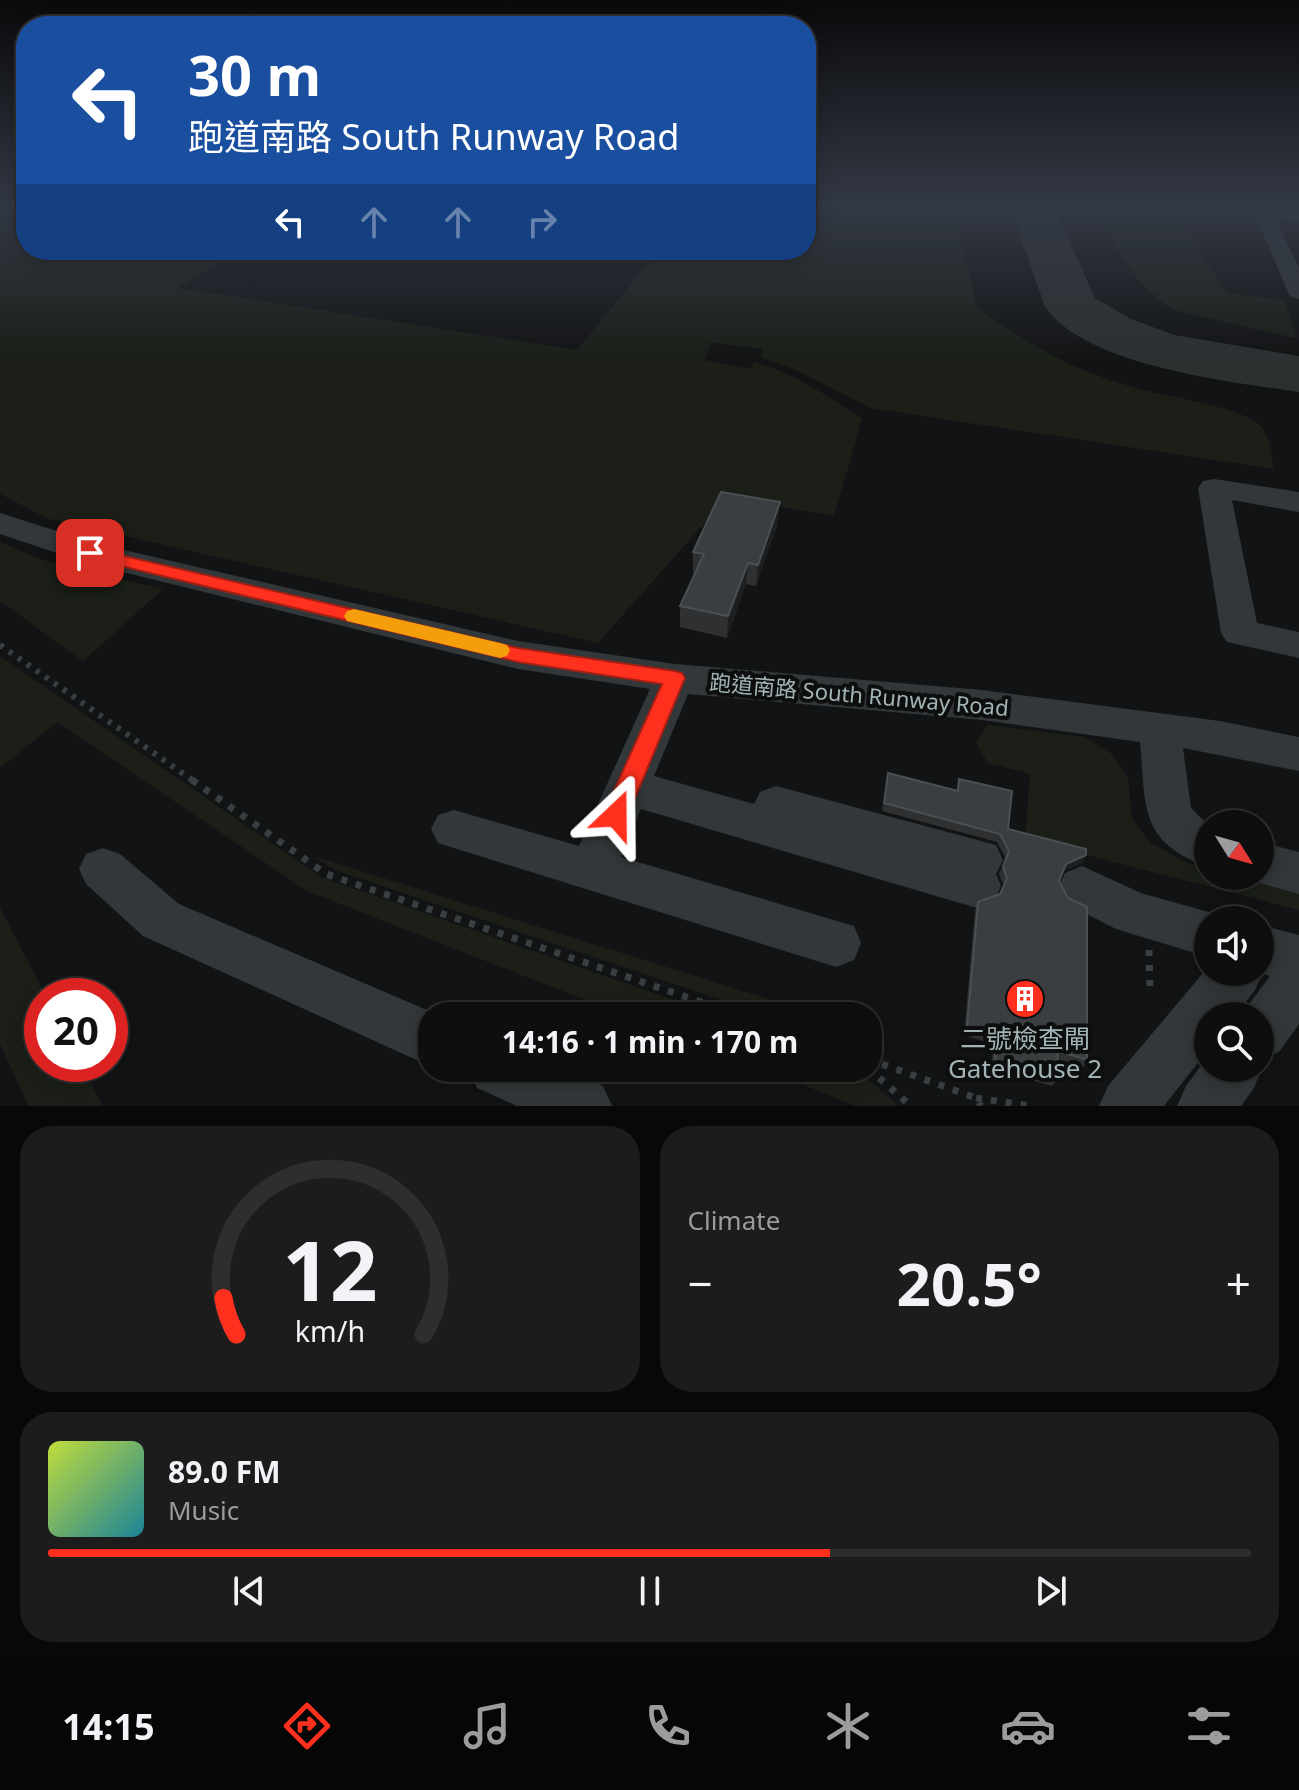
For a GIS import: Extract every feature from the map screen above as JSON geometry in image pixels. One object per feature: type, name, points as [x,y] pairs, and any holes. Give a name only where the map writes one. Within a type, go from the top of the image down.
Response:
[{"type":"lane","points":[[1284,258],[1299,292]]},
{"type":"lane","points":[[1299,502],[1214,488],[1240,633],[1299,645]]},
{"type":"lane","name":"跑道南路 South Runway Road","points":[[0,523],[90,553],[518,655],[675,678],[982,705],[1220,737],[1299,754]]},
{"type":"lane","points":[[592,870],[675,678]]},
{"type":"lane","points":[[1160,728],[1169,815],[1194,840]]},
{"type":"lane","points":[[632,777],[978,873]]},
{"type":"lane","points":[[454,829],[836,943]]},
{"type":"lane","points":[[1274,867],[1299,873]]},
{"type":"lane","points":[[103,869],[161,920],[418,1034]]},
{"type":"lane","points":[[1083,901],[1194,930]]},
{"type":"lane","points":[[1274,953],[1299,959]]},
{"type":"lane","points":[[1274,1014],[1299,980]]},
{"type":"lane","points":[[1128,1106],[1226,986]]},
{"type":"lane","points":[[529,1082],[583,1106]]},
{"type":"lane","points":[[1206,1106],[1224,1082]]},
{"type":"path","points":[[0,645],[326,874],[701,1002]]},
{"type":"path","points":[[882,1064],[978,1102],[1031,1106]]},
{"type":"path","points":[[882,1080],[911,1106]]},
{"type":"shaded area","points":[[0,258],[224,260],[178,288],[577,350],[651,260],[965,258],[977,307],[1013,332],[1088,372],[1247,417],[1266,433],[1273,469],[870,408],[798,371],[762,358],[762,349],[711,342],[705,360],[749,369],[755,362],[783,372],[862,419],[834,516],[727,498],[598,643],[49,519],[0,494]]},
{"type":"shaded area","points":[[1123,258],[1204,258],[1228,293],[1284,300],[1298,339],[1174,310],[1147,289]]},
{"type":"shaded area","points":[[0,542],[43,560],[163,589],[83,661],[0,601]]},
{"type":"shaded area","points":[[0,656],[321,877],[680,1002],[590,1002],[307,891],[57,722],[0,768]]},
{"type":"shaded area","points":[[987,725],[1085,737],[1112,754],[1128,778],[1132,819],[1151,843],[1194,864],[1194,883],[1025,839],[1030,774],[988,763],[976,743]]},
{"type":"shaded area","points":[[313,856],[778,1002],[727,1002],[335,870]]},
{"type":"shaded area","points":[[1274,885],[1299,891],[1299,910],[1222,890],[1274,890]]},
{"type":"shaded area","points":[[0,908],[37,978],[24,978],[24,1082],[90,1082],[103,1106],[29,1106],[0,1044]]},
{"type":"shaded area","points":[[795,1082],[871,1082],[899,1106],[856,1106]]},
{"type":"building","points":[[721,492],[780,502],[758,565],[748,563],[728,616],[680,606],[704,554],[693,552]]},
{"type":"building","points":[[888,773],[958,791],[959,779],[1012,791],[1008,829],[1086,849],[1086,855],[1066,864],[1059,881],[1068,898],[1087,907],[1087,1060],[1058,1051],[1057,1079],[995,1061],[997,1036],[967,1027],[978,902],[1000,894],[1007,879],[1003,866],[1009,851],[1000,834],[884,803]]},
{"type":"taxiway","points":[[1052,258],[1072,307],[1109,330],[1156,348],[1210,361],[1299,374]]},
{"type":"slow traffic","points":[[354,616],[500,650]]},
{"type":"place","name":"二號檢查閘 Gatehouse 2","points":[[1025,999]]},
{"type":"route","points":[[90,553],[518,655],[675,678],[616,815]]}]
